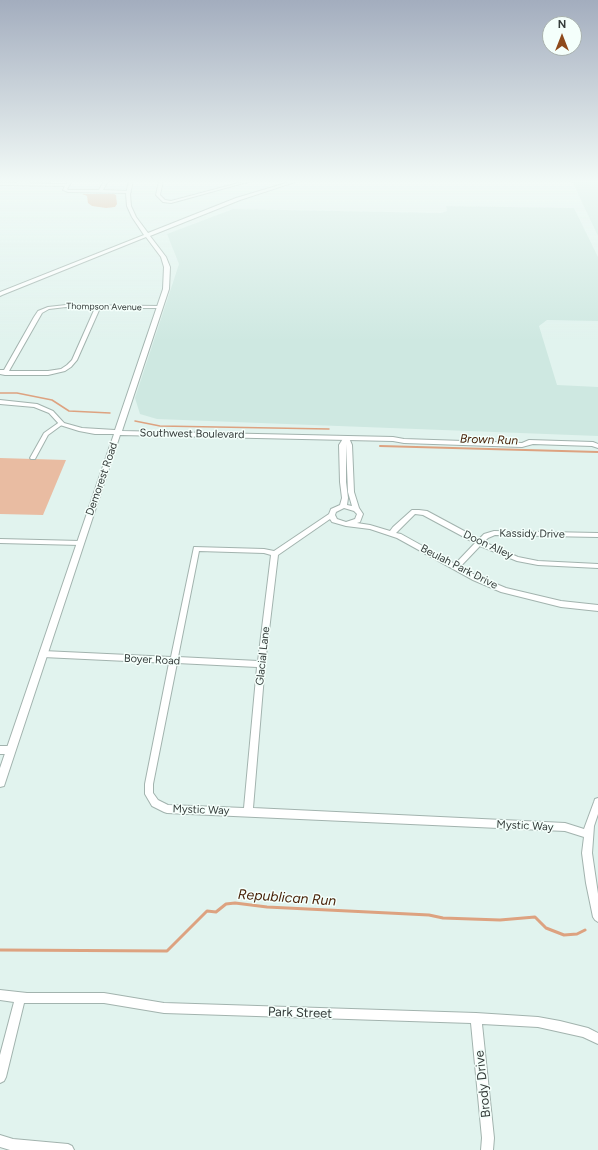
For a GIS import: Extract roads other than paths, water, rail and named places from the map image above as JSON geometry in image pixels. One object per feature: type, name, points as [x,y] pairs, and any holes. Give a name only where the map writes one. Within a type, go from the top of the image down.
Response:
[{"type":"street","points":[[0,294],[147,235]]},
{"type":"street","name":"Demorest Road","points":[[0,783],[166,290],[167,267],[164,257],[147,235]]},
{"type":"street","name":"Thompson Avenue","points":[[3,373],[38,315],[48,308],[62,306],[160,307]]},
{"type":"street","points":[[3,373],[42,373],[63,370],[69,366],[74,360],[98,306]]},
{"type":"street","name":"Southwest Boulevard","points":[[0,402],[25,403],[40,407],[52,412],[61,423],[81,430],[118,433],[393,439],[404,441],[522,445],[533,442],[596,444]]},
{"type":"street","points":[[33,458],[46,434],[61,423]]},
{"type":"street","points":[[343,506],[345,498],[342,445],[346,438]]},
{"type":"street","points":[[320,524],[337,522],[350,524],[360,518],[360,514],[356,509],[351,492],[349,445],[346,438]]},
{"type":"street","points":[[276,554],[332,515],[336,508],[343,506],[356,509]]},
{"type":"street","name":"Doon Alley","points":[[392,534],[394,529],[410,515],[414,512],[419,512],[502,554],[531,562],[598,566]]},
{"type":"street","points":[[332,515],[337,522]]},
{"type":"street","name":"Beulah Park Drive","points":[[360,518],[370,527]]},
{"type":"street","name":"Beulah Park Drive","points":[[350,524],[370,527],[392,534],[474,578],[504,590],[531,598],[560,604],[598,608]]},
{"type":"street","name":"Kassidy Drive","points":[[456,567],[486,536],[494,533],[598,535]]},
{"type":"street","points":[[0,541],[80,543]]},
{"type":"street","name":"Mystic Way","points":[[276,554],[264,551],[196,549],[149,784],[148,794],[155,803],[167,809],[565,827],[589,835]]},
{"type":"street","name":"Glacial Lane","points":[[248,812],[261,664],[276,554]]},
{"type":"street","name":"Boyer Road","points":[[43,654],[261,664]]},
{"type":"street","points":[[0,750],[11,750]]},
{"type":"street","points":[[598,802],[593,812],[587,852],[588,866],[598,917]]},
{"type":"street","name":"Park Street","points":[[0,995],[20,997],[104,998],[164,1008],[476,1018],[538,1022],[584,1032],[598,1039]]},
{"type":"street","points":[[0,1077],[20,997]]},
{"type":"street","name":"Brody Drive","points":[[476,1018],[488,1138],[487,1150]]},
{"type":"street","points":[[0,1141],[13,1145],[68,1150]]},
{"type":"waterway","name":"Brown Run","points":[[0,393],[17,393],[52,400],[69,411],[110,413]]},
{"type":"waterway","name":"Brown Run","points":[[135,421],[160,426],[329,429]]},
{"type":"waterway","name":"Brown Run","points":[[380,446],[598,452]]},
{"type":"waterway","name":"Republican Run","points":[[0,950],[167,951],[207,911],[216,912],[226,904],[235,903],[267,907],[429,915],[443,918],[500,920],[535,917],[546,928],[564,935],[577,934],[585,930]]}]
